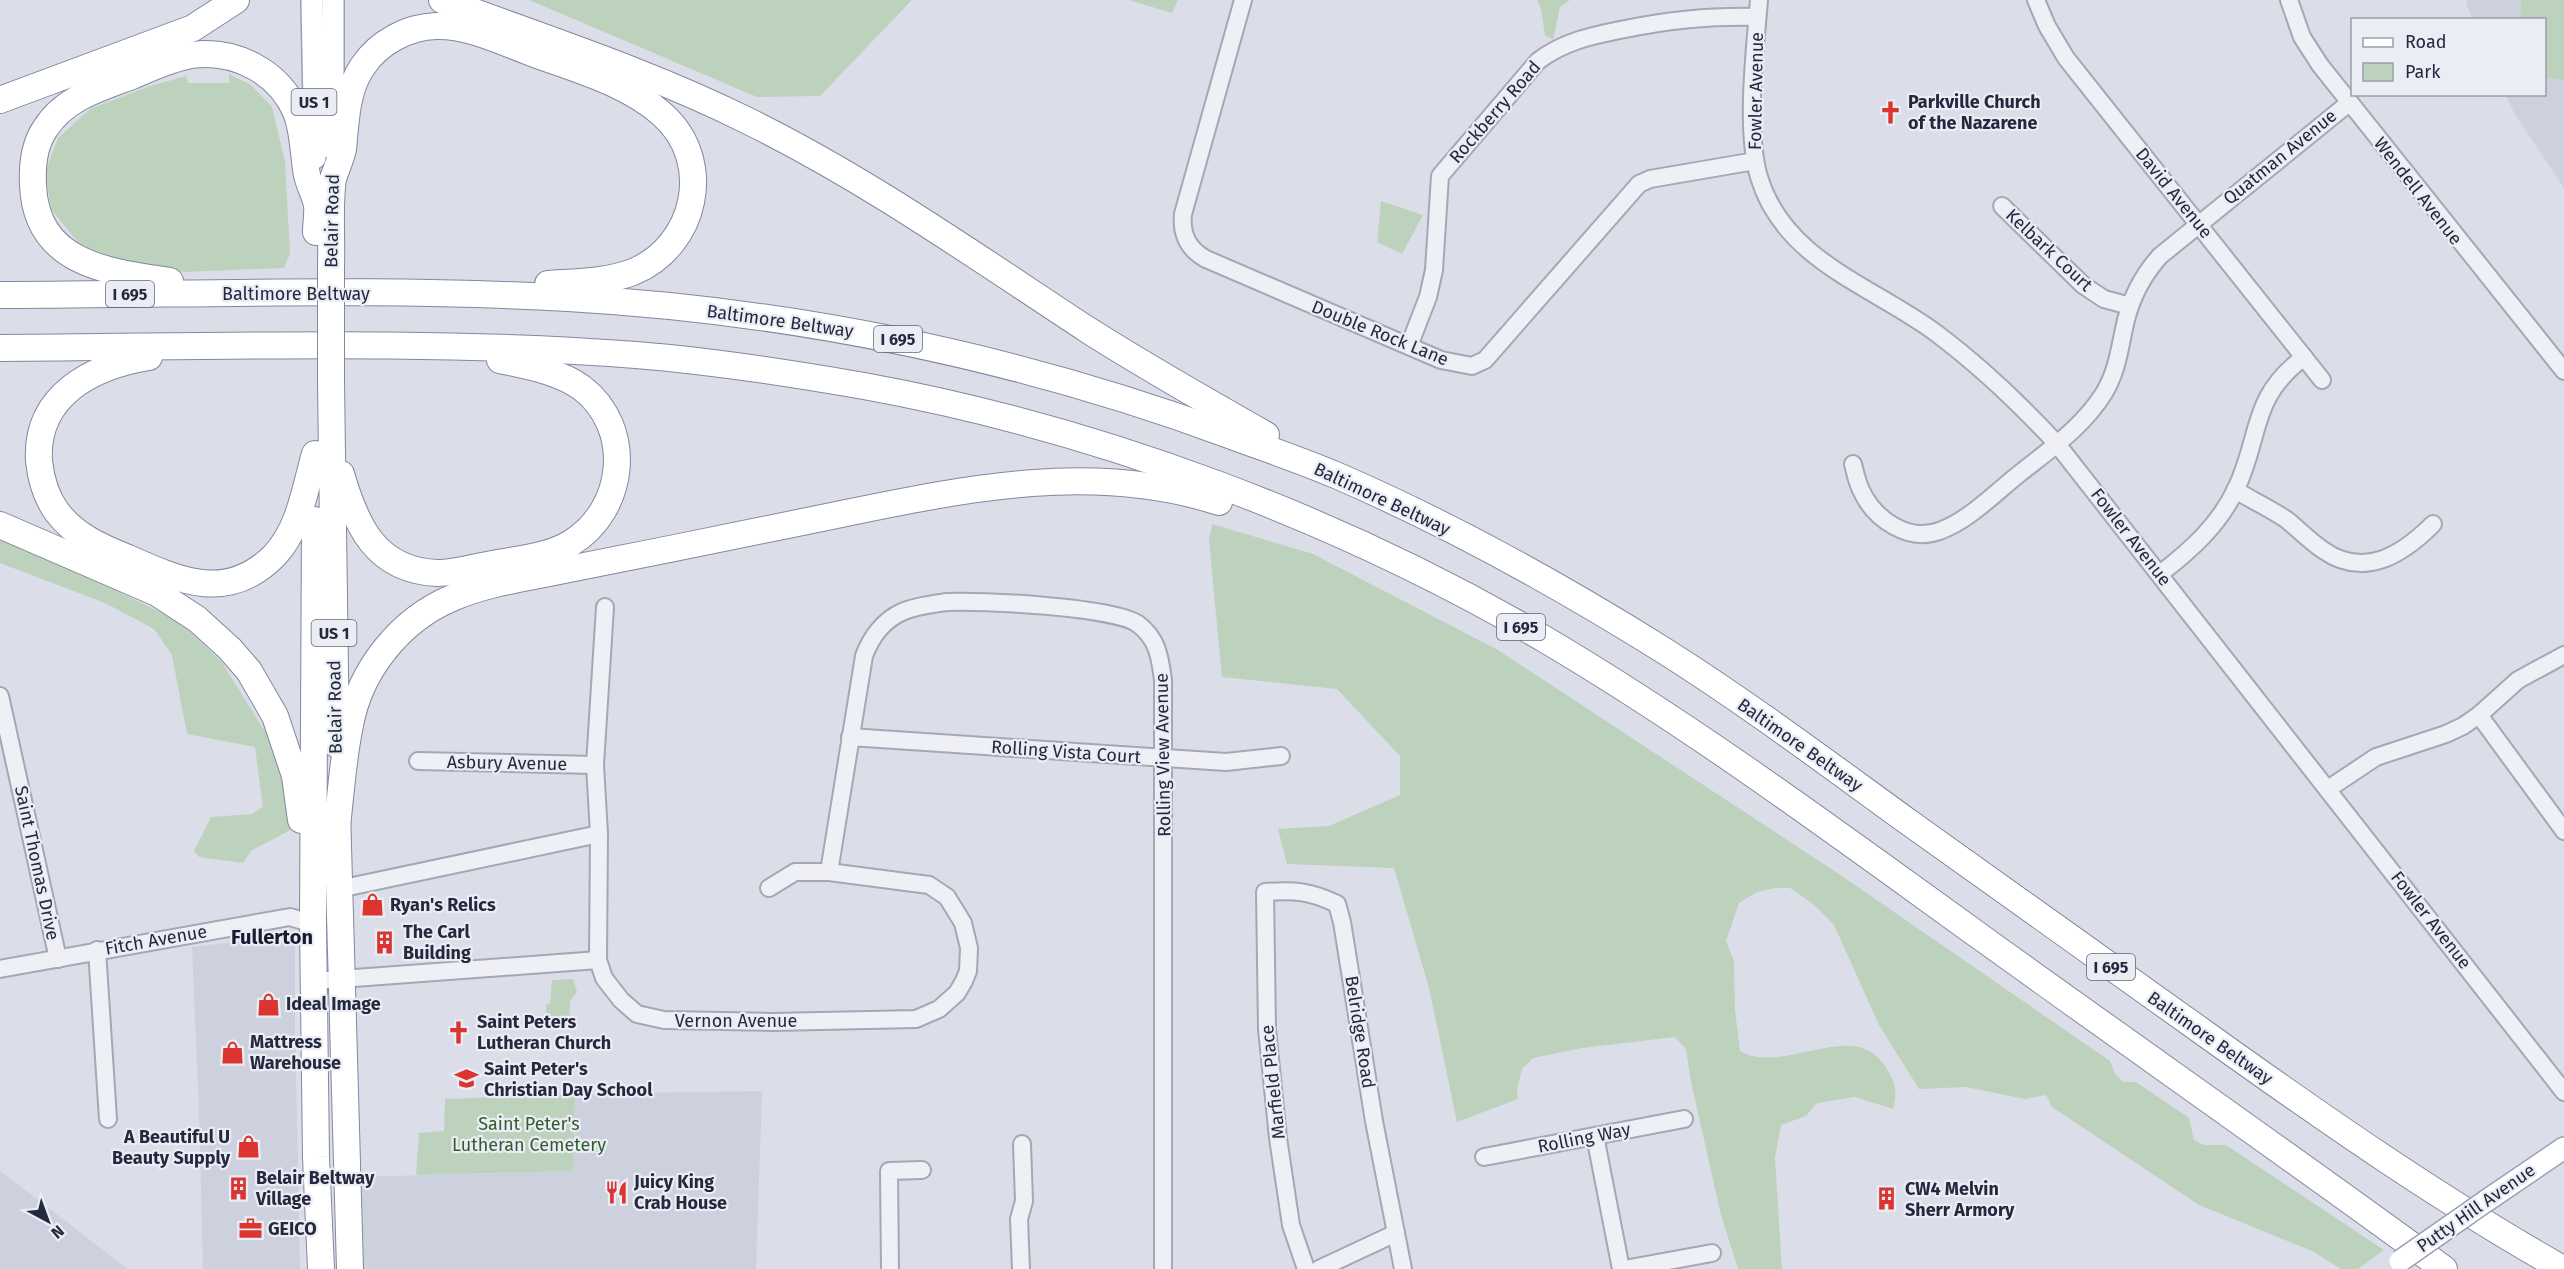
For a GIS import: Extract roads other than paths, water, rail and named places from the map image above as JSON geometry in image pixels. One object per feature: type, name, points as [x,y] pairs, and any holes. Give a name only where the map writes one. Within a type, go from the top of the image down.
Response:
[{"type":"highway","points":[[0,100],[183,32],[214,17],[236,0]]},
{"type":"highway","points":[[442,0],[682,91],[743,118],[887,198],[1149,368],[1337,476]]},
{"type":"highway","points":[[333,180],[342,153],[347,108],[355,81],[363,65],[387,42],[419,28],[456,27],[595,77],[648,103],[676,129],[689,154],[694,183],[692,200],[681,231],[657,258],[632,272],[613,278],[440,294]]},
{"type":"highway","points":[[259,293],[108,272],[75,258],[60,247],[40,222],[33,191],[34,158],[44,130],[61,110],[79,97],[166,63],[192,55],[218,55],[235,58],[252,64],[265,73],[276,83],[295,111],[302,132],[307,175],[317,204]]},
{"type":"highway","name":"Belair Road","points":[[323,266],[333,180]]},
{"type":"highway","name":"Belair Road","points":[[317,204],[323,266],[323,447],[350,1269]]},
{"type":"highway","name":"Baltimore Beltway","points":[[0,295],[440,294],[565,298],[650,304],[795,321],[885,337],[1019,368],[1118,396],[1196,422],[1337,476],[1485,547],[1571,595],[1667,653],[1787,734],[2070,938],[2388,1162],[2498,1233],[2563,1269]]},
{"type":"highway","points":[[238,344],[133,360],[87,376],[72,386],[48,414],[41,433],[40,476],[46,494],[56,511],[70,527],[93,543],[177,579],[199,584],[235,580],[265,564],[287,539],[295,524],[323,447]]},
{"type":"highway","name":"I 695","points":[[0,348],[238,344],[490,348],[634,355],[711,363],[872,388],[1021,422],[1176,470],[1313,524],[1407,566],[1544,639],[1631,693],[1755,774],[2444,1269]]},
{"type":"highway","points":[[323,447],[357,522],[366,536],[378,549],[406,567],[439,573],[456,571],[551,552],[584,534],[595,523],[607,504],[618,468],[613,432],[600,406],[580,387],[556,375],[444,348]]},
{"type":"highway","name":"Belair Road","points":[[321,1269],[316,1157],[313,924],[323,447]]},
{"type":"highway","points":[[337,826],[350,724],[370,670],[399,633],[443,602],[469,591],[519,579],[916,499],[995,486],[1084,480],[1153,486],[1191,494],[1309,533],[1383,563],[1544,639]]},
{"type":"highway","points":[[0,525],[124,578],[178,605],[214,634],[249,671],[275,716],[295,776],[313,924]]},
{"type":"main road","name":"Belair Road","points":[[312,0],[317,204]]},
{"type":"main road","name":"Belair Road","points":[[333,0],[333,180]]},
{"type":"main road","name":"Putty Hill Avenue","points":[[2394,1265],[2564,1148]]},
{"type":"street","name":"Double Rock Lane","points":[[1243,0],[1183,214],[1182,224],[1186,239],[1193,250],[1206,259],[1442,360],[1472,366],[1482,362],[1639,184],[1650,179],[1755,161]]},
{"type":"street","name":"Fowler Avenue","points":[[1759,0],[1752,127],[1755,161],[1765,192],[1791,235],[1829,267],[1905,312],[1950,344],[1987,374],[2057,444],[2564,1092]]},
{"type":"street","name":"David Avenue","points":[[2036,0],[2047,26],[2066,58],[2322,380]]},
{"type":"street","name":"Wendell Avenue","points":[[2289,0],[2295,21],[2310,51],[2564,371]]},
{"type":"street","name":"Rockberry Road","points":[[1409,346],[1428,297],[1434,270],[1440,176],[1539,61],[1550,52],[1573,41],[1663,21],[1709,16],[1757,17]]},
{"type":"street","name":"Quatman Avenue","points":[[1853,464],[1860,489],[1881,519],[1902,530],[1927,533],[1940,531],[1958,521],[2057,444],[2093,409],[2112,379],[2130,306],[2151,266],[2198,224],[2349,103]]},
{"type":"street","name":"Kelbark Court","points":[[2002,206],[2083,285],[2104,298],[2130,306]]},
{"type":"street","points":[[2160,574],[2211,528],[2235,490],[2267,395],[2287,370],[2304,357]]},
{"type":"street","points":[[2235,490],[2279,515],[2323,550],[2353,562],[2376,561],[2398,553],[2433,524]]},
{"type":"street","name":"Rolling View Avenue","points":[[829,872],[864,656],[869,642],[883,626],[902,612],[950,602],[1068,608],[1108,613],[1126,618],[1140,625],[1154,641],[1159,650],[1163,680],[1163,1269]]},
{"type":"street","name":"Vernon Avenue","points":[[605,607],[595,765],[599,834],[598,960],[604,978],[621,1000],[637,1014],[664,1020],[773,1022],[916,1019],[939,1009],[957,993],[968,971],[969,948],[958,912],[942,892],[919,882],[829,872],[795,872],[769,888]]},
{"type":"street","points":[[2328,789],[2376,757],[2446,735],[2479,716],[2518,680],[2564,655]]},
{"type":"street","name":"Saint Thomas Drive","points":[[0,696],[58,959]]},
{"type":"street","points":[[2479,716],[2564,831]]},
{"type":"street","name":"Rolling Vista Court","points":[[850,737],[1226,762],[1281,756]]},
{"type":"street","name":"Asbury Avenue","points":[[418,761],[595,765]]},
{"type":"street","points":[[339,889],[599,834]]},
{"type":"street","name":"Belridge Road","points":[[1265,892],[1294,890],[1315,894],[1336,904],[1342,922],[1374,1121],[1403,1269]]},
{"type":"street","name":"Marfield Place","points":[[1265,892],[1267,1029],[1278,1138],[1291,1225],[1306,1269]]},
{"type":"street","name":"Fitch Avenue","points":[[0,969],[290,917],[313,924]]},
{"type":"street","points":[[97,950],[108,1119]]},
{"type":"street","points":[[314,981],[598,960]]},
{"type":"street","name":"Rolling Way","points":[[1484,1157],[1684,1119]]},
{"type":"street","points":[[1595,1136],[1622,1269],[1712,1253]]},
{"type":"street","points":[[1021,1269],[1019,1219],[1024,1201],[1022,1144]]},
{"type":"street","points":[[890,1269],[889,1171],[922,1170]]},
{"type":"street","points":[[1319,1269],[1396,1233]]},
{"type":"place","name":"Parkville Church of the Nazarene","points":[[1890,112]]},
{"type":"place","name":"Ryan's Relics","points":[[372,905]]},
{"type":"place","name":"The Carl Building","points":[[385,942]]},
{"type":"place","name":"Ideal Image","points":[[268,1004]]},
{"type":"place","name":"Saint Peters Lutheran Church","points":[[459,1032]]},
{"type":"place","name":"Mattress Warehouse","points":[[232,1052]]},
{"type":"place","name":"Saint Peter's Christian Day School","points":[[466,1079]]},
{"type":"place","name":"A Beautiful U Beauty Supply","points":[[248,1147]]},
{"type":"place","name":"Belair Beltway Village","points":[[238,1188]]},
{"type":"place","name":"Juicy King Crab House","points":[[616,1192]]},
{"type":"place","name":"CW4 Melvin Sherr Armory","points":[[1887,1199]]},
{"type":"place","name":"GEICO","points":[[250,1229]]},
{"type":"district","name":"Fullerton","points":[[272,937]]},
{"type":"park label","name":"Saint Peter's Lutheran Cemetery","points":[[529,1134]]}]
